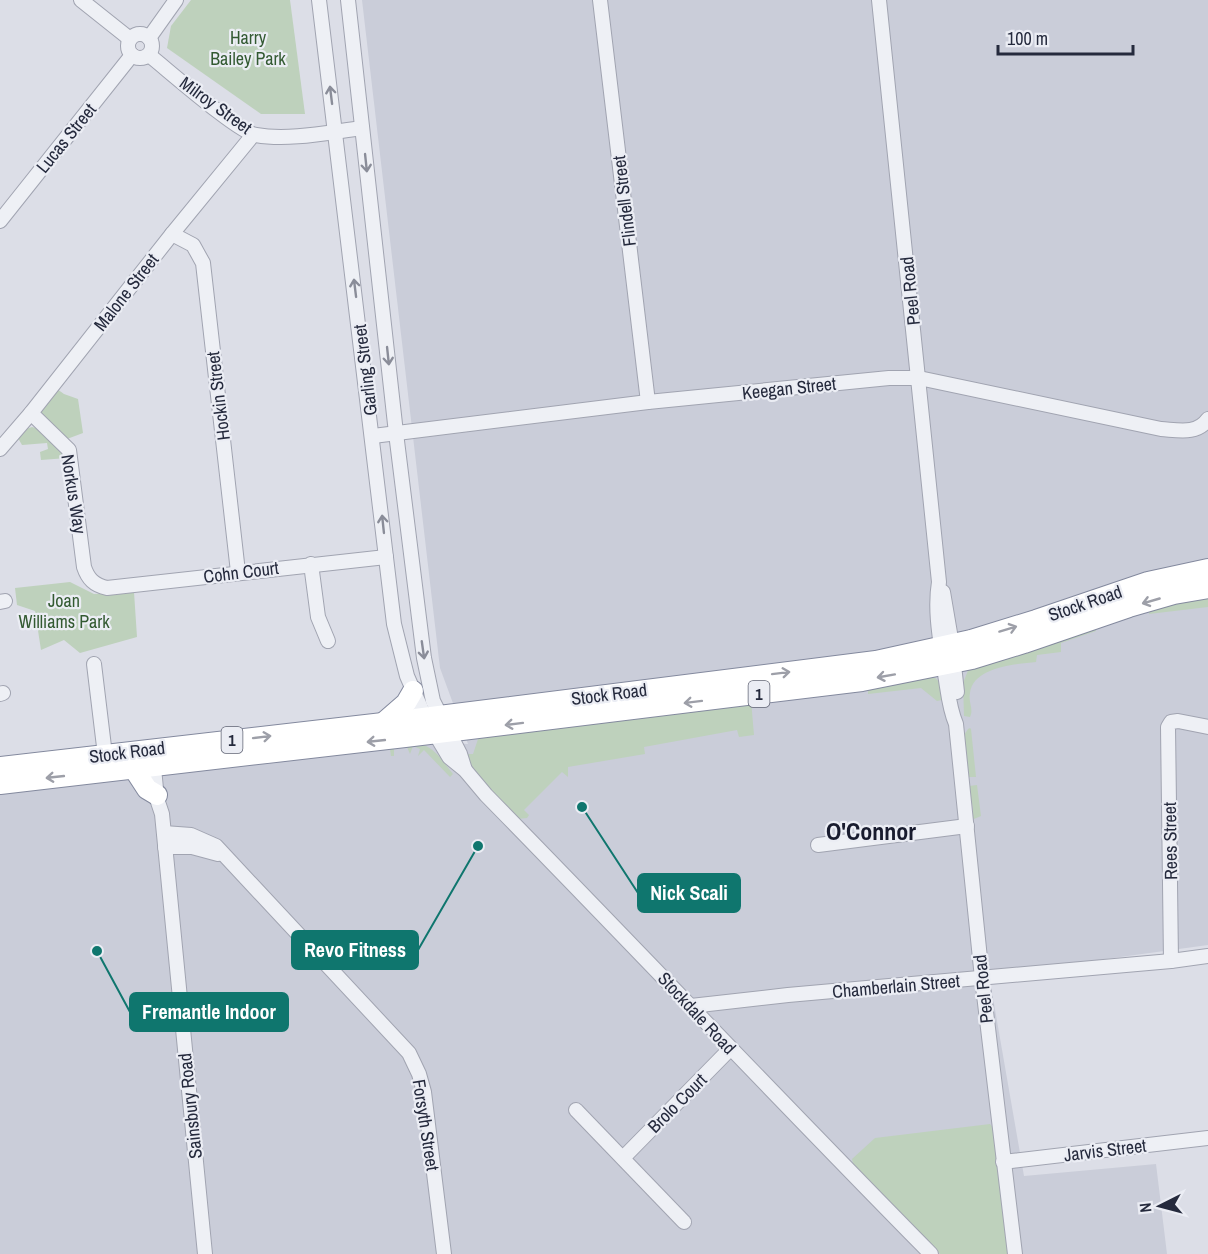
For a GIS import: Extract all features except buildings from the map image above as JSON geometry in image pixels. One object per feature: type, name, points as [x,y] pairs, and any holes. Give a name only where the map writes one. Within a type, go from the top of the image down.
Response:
[{"type":"highway","name":"Stock Road","points":[[948,655],[1138,585],[1176,574],[1208,569]]},
{"type":"highway","name":"Stock Road","points":[[0,767],[105,754],[158,757],[437,724],[855,663],[1004,650],[1152,600],[1208,588]]},
{"type":"highway","points":[[382,723],[406,703],[413,691]]},
{"type":"highway","name":"Stock Road","points":[[0,784],[134,768],[158,757],[382,723],[437,724]]},
{"type":"highway","points":[[134,768],[159,804]]},
{"type":"street","points":[[81,0],[130,39]]},
{"type":"street","points":[[149,38],[176,0]]},
{"type":"street","name":"Garling Street","points":[[319,0],[398,640],[413,691],[437,724]]},
{"type":"street","name":"Garling Street","points":[[348,0],[396,433],[424,658],[437,724]]},
{"type":"street","name":"Flindell Street","points":[[600,0],[648,402]]},
{"type":"street","name":"Peel Road","points":[[879,0],[939,582],[945,596],[948,655],[959,712],[956,724],[982,978],[1015,1254]]},
{"type":"street","points":[[139,34],[149,38],[153,44],[149,55],[141,59],[132,56],[128,46],[130,39],[139,34]]},
{"type":"street","name":"Milroy Street","points":[[149,55],[253,135],[277,137],[362,128]]},
{"type":"street","name":"Lucas Street","points":[[0,221],[132,56]]},
{"type":"street","name":"Malone Street","points":[[0,449],[253,135]]},
{"type":"street","name":"Hockin Street","points":[[172,234],[193,245],[203,263],[238,572]]},
{"type":"street","name":"Keegan Street","points":[[373,436],[648,402],[889,378],[919,378],[1161,429],[1192,431],[1204,423]]},
{"type":"street","name":"Norkus Way","points":[[31,413],[69,450],[84,567],[89,578],[96,585]]},
{"type":"street","name":"Cohn Court","points":[[96,585],[106,588],[386,557]]},
{"type":"street","points":[[311,564],[318,617],[328,640]]},
{"type":"street","points":[[94,664],[105,754]]},
{"type":"street","name":"Rees Street","points":[[1172,961],[1168,727],[1171,722],[1189,722],[1208,727]]},
{"type":"street","name":"Stockdale Road","points":[[437,724],[449,758],[465,770],[486,795],[730,1049],[931,1254]]},
{"type":"street","name":"Sainsbury Road","points":[[158,757],[165,799],[159,804]]},
{"type":"street","name":"Sainsbury Road","points":[[158,757],[159,804],[206,1254]]},
{"type":"street","points":[[818,845],[967,826]]},
{"type":"street","name":"Forsyth Street","points":[[164,840],[223,856],[400,1042],[415,1062],[423,1092],[444,1254]]},
{"type":"street","name":"Chamberlain Street","points":[[691,1006],[1208,956]]},
{"type":"street","name":"Brolo Court","points":[[623,1158],[730,1049]]},
{"type":"street","points":[[576,1110],[684,1222]]},
{"type":"street","name":"Jarvis Street","points":[[1003,1162],[1208,1138]]},
{"type":"shaded area","points":[[362,0],[1208,0],[1208,945],[989,975],[1024,1176],[1156,1164],[1167,1254],[0,1254],[0,789],[416,741],[468,744],[440,668]]},
{"type":"green space","name":"Harry Bailey Park","points":[[191,0],[290,0],[305,114],[261,114],[167,48],[171,26]]},
{"type":"green space","points":[[57,389],[78,399],[83,433],[67,439],[42,416],[42,409]]},
{"type":"green space","points":[[32,427],[48,435],[67,458],[41,460],[40,452],[48,449],[47,443],[22,445],[18,438],[26,429]]},
{"type":"green space","name":"Joan Williams Park","points":[[70,582],[94,594],[134,592],[137,637],[80,653],[64,640],[41,650],[35,611],[17,605],[15,588]]},
{"type":"green space","points":[[1208,594],[1208,607],[1149,614],[1150,607]]},
{"type":"green space","points":[[1094,625],[1096,631],[1061,643],[1061,652],[1037,655],[1036,662],[997,668],[979,677],[970,693],[970,717],[964,716],[963,683],[969,668]]},
{"type":"green space","points":[[926,676],[935,678],[941,683],[942,700],[937,701],[921,688],[868,694],[868,686]]},
{"type":"green space","points":[[751,700],[754,735],[739,737],[737,730],[644,747],[645,754],[568,767],[568,777],[562,772],[524,810],[529,815],[527,818],[517,819],[482,780],[466,754],[473,754],[478,739],[484,738],[483,733]]},
{"type":"green space","points":[[970,728],[976,777],[968,777],[964,735]]},
{"type":"green space","points":[[423,745],[432,749],[440,757],[453,774],[450,777],[424,750],[418,756],[420,749],[413,746],[410,754],[407,747],[394,748],[394,756],[391,756],[390,749],[332,756],[331,751]]},
{"type":"green space","points":[[977,785],[981,816],[974,819],[969,812],[973,811],[972,803],[968,803],[969,786]]},
{"type":"green space","points":[[990,1124],[994,1129],[1009,1254],[940,1254],[853,1164],[852,1159],[875,1138]]},
{"type":"place","name":"Nick Scali","points":[[582,807]]},
{"type":"place","name":"Revo Fitness","points":[[478,846]]},
{"type":"place","name":"Fremantle Indoor","points":[[97,951]]},
{"type":"district","name":"O'Connor","points":[[871,831]]}]
